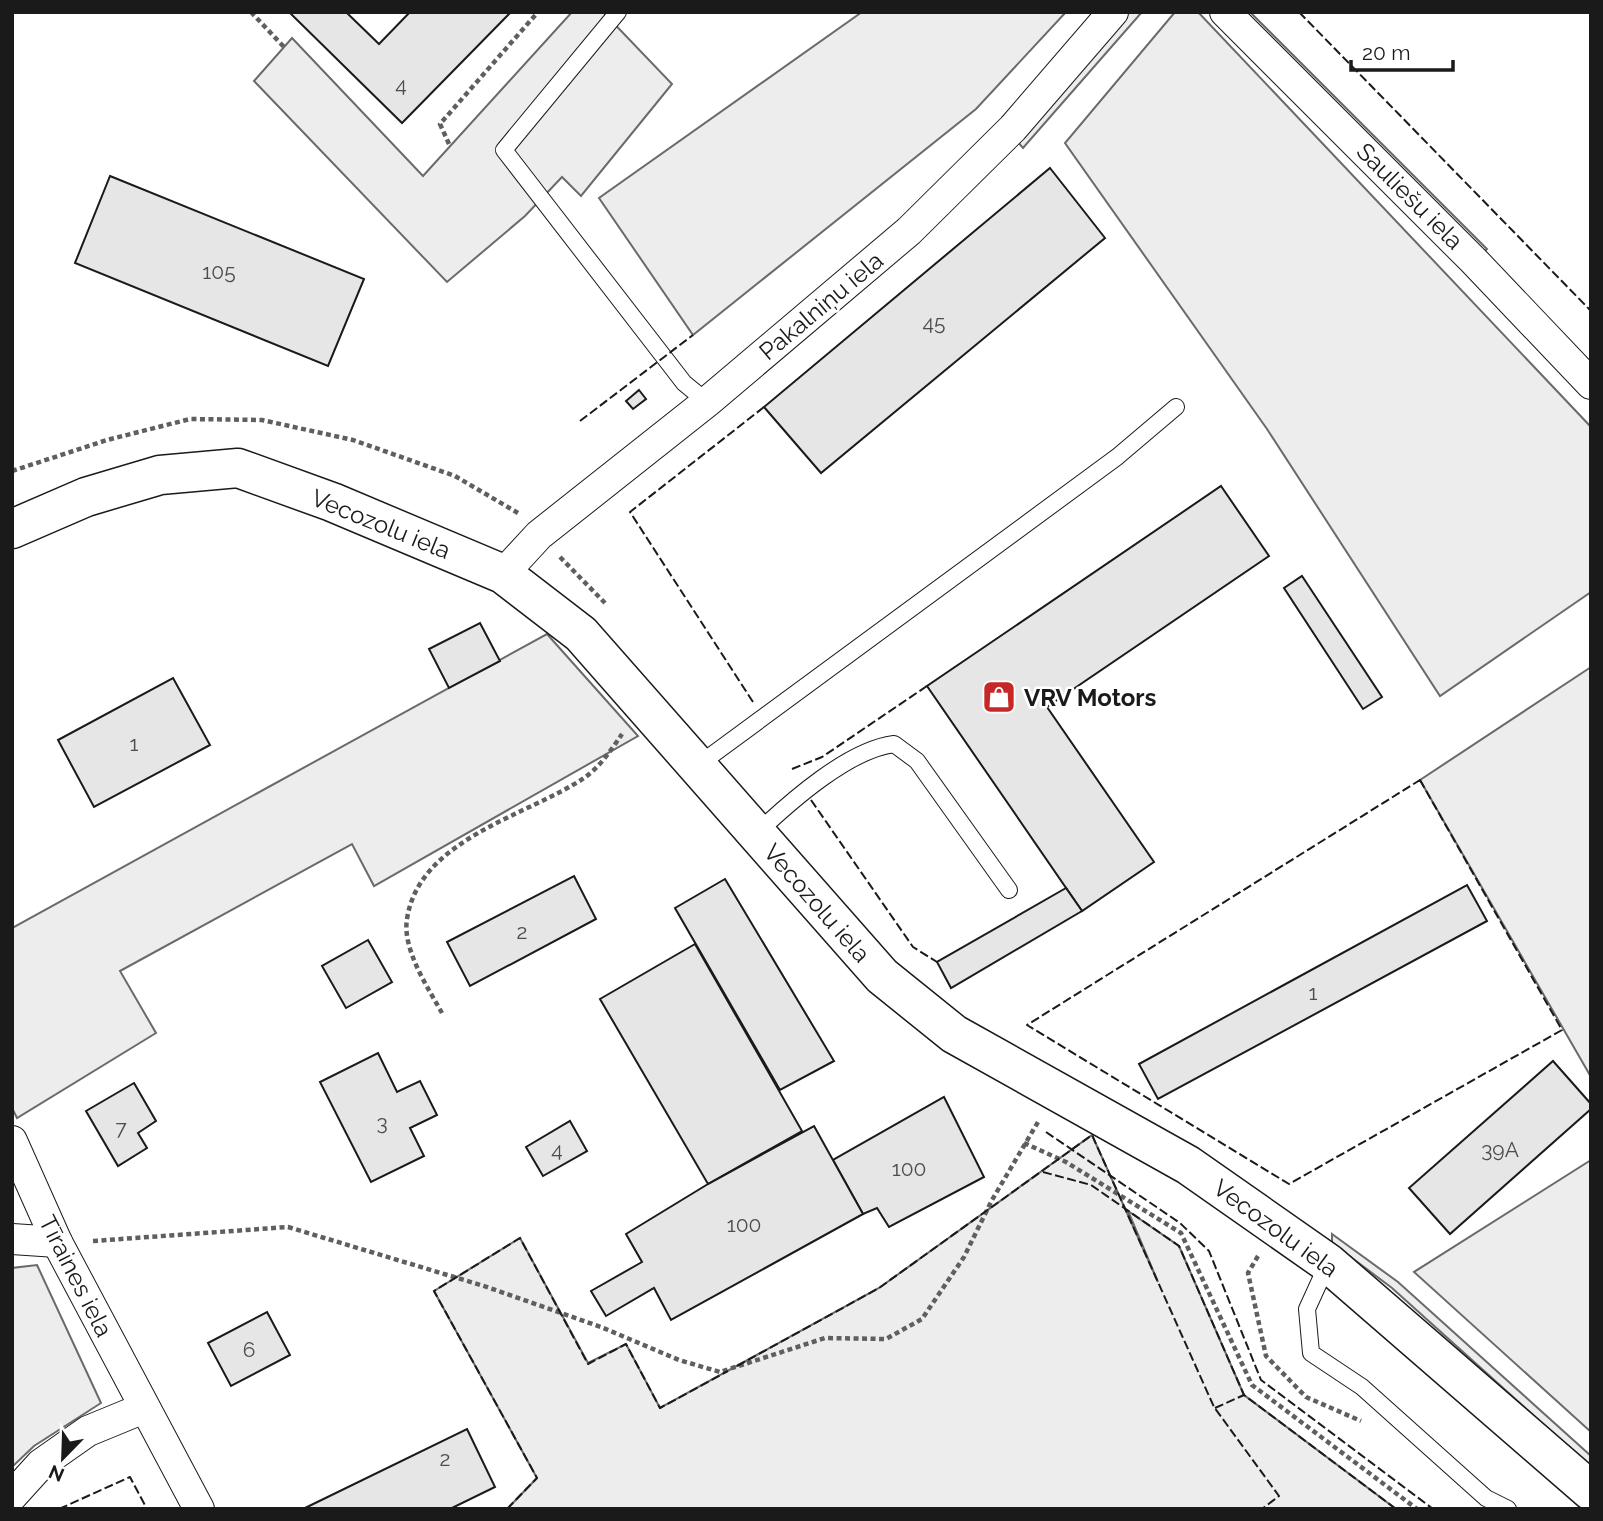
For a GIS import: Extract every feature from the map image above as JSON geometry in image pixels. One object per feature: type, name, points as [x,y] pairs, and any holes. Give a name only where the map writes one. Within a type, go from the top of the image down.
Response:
[{"type":"street","name":"Pakalniņu iela","points":[[503,574],[539,535],[707,402],[909,231],[1013,128],[1114,12]]},
{"type":"street","name":"Sauliešu iela","points":[[1225,12],[1474,260],[1591,384]]},
{"type":"street","name":"Vecozolu iela","points":[[12,529],[86,497],[160,475],[238,468],[332,502],[503,574],[581,634],[882,976],[954,1034],[1188,1165],[1328,1263],[1591,1491]]},
{"type":"street","name":"Tīraines iela","points":[[12,1141],[57,1242],[199,1509]]},
{"type":"street","points":[[12,1239],[57,1242]]},
{"type":"street","points":[[12,1496],[41,1464],[88,1431],[144,1408]]},
{"type":"lane","points":[[618,12],[504,150],[684,383],[707,402]]},
{"type":"lane","points":[[697,766],[1117,457],[1176,407]]},
{"type":"lane","points":[[757,834],[782,810],[831,774],[877,746],[894,744],[917,761],[1009,890]]},
{"type":"lane","points":[[1328,1263],[1307,1309],[1311,1353],[1362,1387],[1486,1498],[1508,1509]]},
{"type":"path","points":[[251,12],[284,47]]},
{"type":"path","points":[[449,144],[440,124],[538,12]]},
{"type":"path","points":[[12,471],[107,440],[190,419],[262,420],[353,440],[455,476],[520,514],[605,604]]},
{"type":"path","points":[[442,1013],[414,962],[407,920],[422,879],[458,846],[508,816],[585,777],[613,748],[641,702]]},
{"type":"path","points":[[57,1242],[171,1238],[288,1227],[484,1286],[601,1327],[679,1360],[720,1372],[825,1338],[886,1339],[922,1319],[964,1256],[1024,1143],[1057,1091]]},
{"type":"path","points":[[1024,1143],[1066,1162],[1181,1233],[1252,1385],[1417,1509]]},
{"type":"shaded area","points":[[572,12],[603,12],[672,84],[581,196],[562,177],[525,216],[447,282],[254,81],[292,38],[423,176]]},
{"type":"shaded area","points":[[862,12],[1066,12],[976,109],[693,335],[599,198]]},
{"type":"shaded area","points":[[1127,12],[1142,12],[1023,148],[1016,140]]},
{"type":"shaded area","points":[[1175,12],[1198,12],[1591,427],[1591,592],[1440,696],[1267,429],[1065,143]]},
{"type":"shaded area","points":[[1235,12],[1250,12],[1487,249],[1481,255]]},
{"type":"shaded area","points":[[547,634],[638,736],[374,886],[352,844],[120,971],[156,1033],[17,1118],[12,1108],[12,928]]},
{"type":"shaded area","points":[[1591,667],[1591,1077],[1420,780]]},
{"type":"shaded area","points":[[1092,1135],[1158,1282],[1128,1211],[1179,1246],[1244,1395],[1396,1509],[507,1509],[537,1478],[434,1291],[520,1238],[588,1363],[626,1344],[660,1408],[879,1288]]},
{"type":"shaded area","points":[[1591,1160],[1591,1432],[1414,1272]]},
{"type":"shaded area","points":[[1332,1234],[1398,1282],[1591,1456],[1591,1467],[1392,1288],[1332,1243]]},
{"type":"shaded area","points":[[37,1265],[101,1403],[34,1446],[12,1467],[12,1268]]},
{"type":"building","points":[[289,12],[346,12],[379,44],[410,12],[511,12],[402,123]]},
{"type":"building","points":[[1050,168],[1105,238],[821,473],[764,407]]},
{"type":"building","points":[[110,176],[364,279],[328,366],[75,263]]},
{"type":"building","points":[[639,390],[646,399],[633,409],[626,401]]},
{"type":"building","name":"VRV Motors","points":[[1221,486],[1269,556],[1047,707],[1154,862],[1082,911],[927,686]]},
{"type":"building","points":[[1302,576],[1382,697],[1363,709],[1284,588]]},
{"type":"building","points":[[480,623],[500,661],[449,688],[429,649]]},
{"type":"building","points":[[173,678],[210,745],[94,807],[58,740]]},
{"type":"building","points":[[574,876],[596,919],[470,986],[447,942]]},
{"type":"building","points":[[725,879],[834,1061],[780,1090],[675,908]]},
{"type":"building","points":[[1467,885],[1487,921],[1158,1099],[1139,1064]]},
{"type":"building","points":[[1066,888],[1082,911],[951,988],[937,962]]},
{"type":"building","points":[[368,940],[392,982],[346,1008],[322,966]]},
{"type":"building","points":[[695,944],[802,1131],[708,1184],[600,999]]},
{"type":"building","points":[[378,1053],[397,1092],[420,1081],[437,1115],[410,1128],[424,1156],[371,1182],[320,1082]]},
{"type":"building","points":[[1553,1061],[1591,1104],[1591,1109],[1450,1234],[1409,1188]]},
{"type":"building","points":[[134,1083],[156,1121],[138,1133],[147,1148],[118,1166],[86,1111]]},
{"type":"building","points":[[944,1097],[984,1177],[889,1227],[877,1208],[863,1214],[833,1160]]},
{"type":"building","points":[[570,1121],[587,1151],[543,1176],[526,1147]]},
{"type":"building","points":[[814,1126],[863,1214],[671,1320],[654,1288],[606,1316],[591,1291],[642,1262],[626,1234],[708,1184]]},
{"type":"building","points":[[267,1312],[290,1355],[231,1386],[208,1343]]},
{"type":"building","points":[[467,1429],[495,1487],[450,1509],[303,1509]]},
{"type":"fence","points":[[1299,12],[1591,311]]},
{"type":"fence","points":[[580,421],[693,335]]},
{"type":"fence","points":[[753,702],[630,512],[764,407]]},
{"type":"fence","points":[[792,769],[822,757],[927,686]]},
{"type":"fence","points":[[1420,780],[1562,1030],[1289,1184],[1027,1025],[1420,780]]},
{"type":"fence","points":[[811,800],[913,947],[937,962]]},
{"type":"fence","points":[[1046,1132],[1180,1223],[1209,1251],[1261,1380],[1433,1509]]},
{"type":"fence","points":[[737,1366],[879,1288],[1092,1135],[1214,1407],[1279,1496],[1262,1509]]},
{"type":"fence","points":[[1043,1172],[1091,1185],[1179,1246],[1244,1395],[1396,1509]]},
{"type":"fence","points":[[507,1509],[537,1478],[434,1291],[520,1238],[588,1364],[626,1344],[660,1408],[728,1371]]},
{"type":"fence","points":[[1215,1408],[1244,1395]]},
{"type":"fence","points":[[59,1509],[130,1477],[147,1509]]},
{"type":"place","name":"VRV Motors","points":[[999,697]]}]
